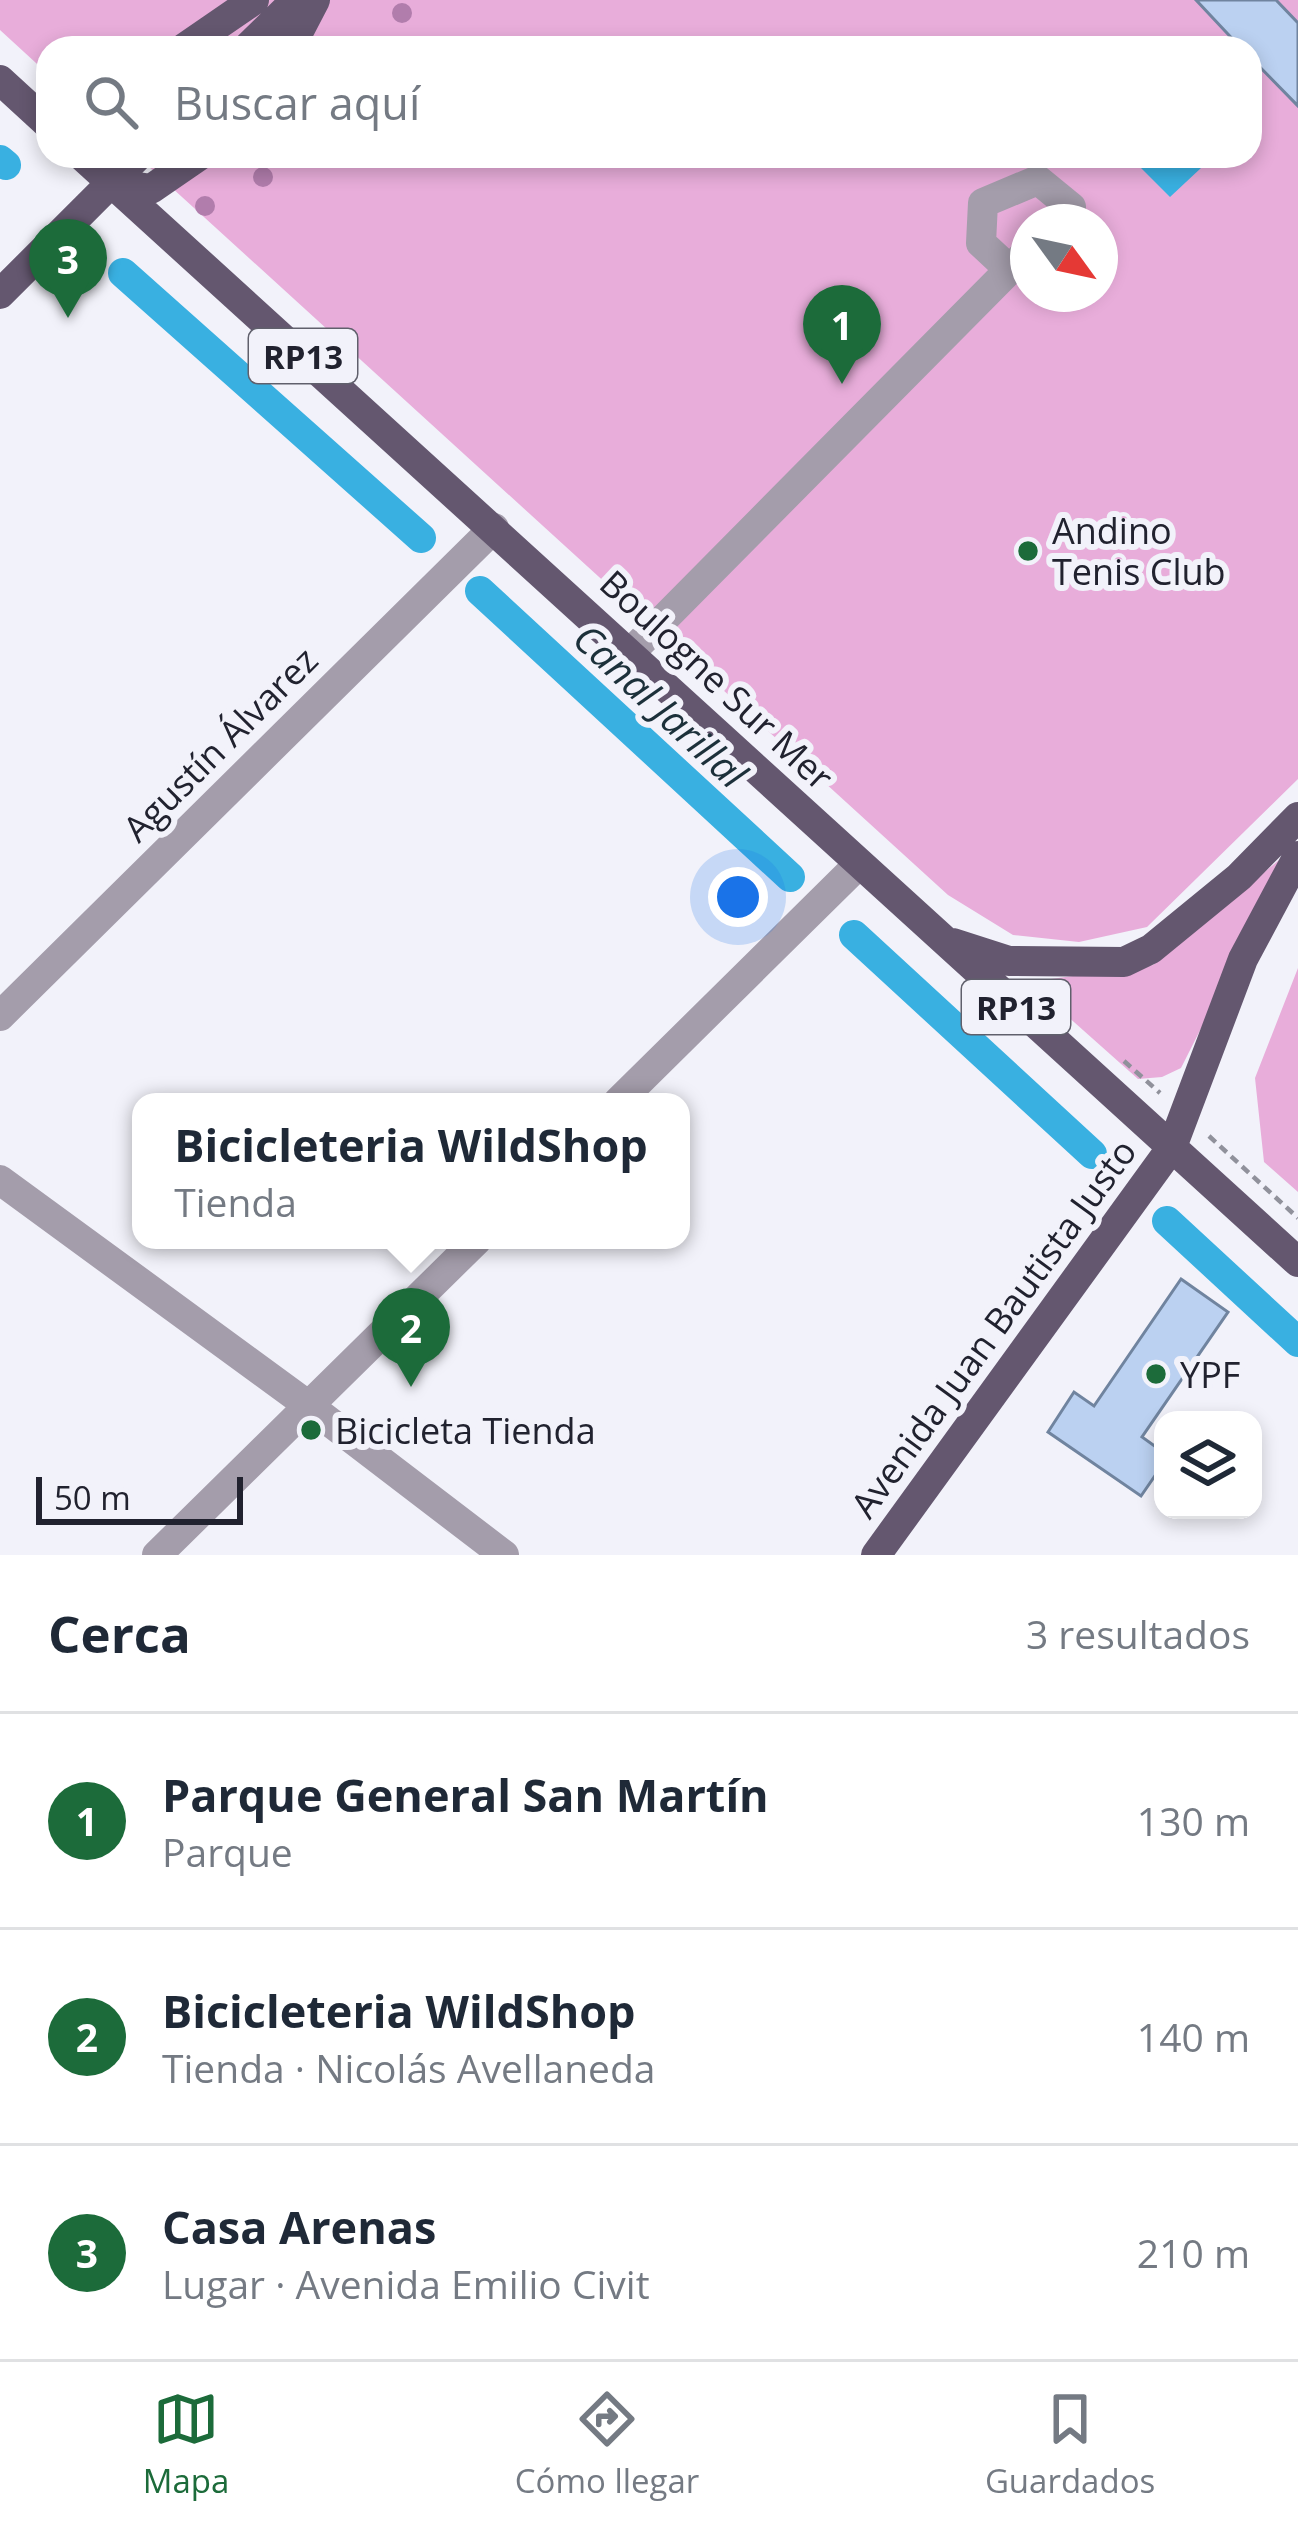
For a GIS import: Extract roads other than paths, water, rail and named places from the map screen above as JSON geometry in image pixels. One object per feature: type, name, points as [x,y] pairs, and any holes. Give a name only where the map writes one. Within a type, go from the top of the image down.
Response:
[{"type":"main road","points":[[198,36],[254,0]]},
{"type":"main road","points":[[260,36],[296,0]]},
{"type":"main road","points":[[296,36],[315,0]]},
{"type":"main road","points":[[0,80],[36,113]]},
{"type":"main road","points":[[0,294],[108,170],[151,189],[182,168]]},
{"type":"main road","name":"Boulogne Sur Mer","points":[[108,170],[860,865],[1298,1262]]},
{"type":"main road","points":[[941,939],[1009,961],[1124,962],[1150,949],[1240,877],[1298,817]]},
{"type":"main road","name":"Avenida Juan Bautista Justo","points":[[877,1555],[1172,1147],[1243,959],[1298,856]]},
{"type":"street","points":[[1010,256],[981,243],[983,203],[1038,180],[1067,204]]},
{"type":"street","points":[[630,652],[1010,269]]},
{"type":"street","name":"Agustín Álvarez","points":[[0,1016],[494,528]]},
{"type":"street","points":[[627,1093],[860,865]]},
{"type":"street","points":[[0,1180],[504,1555]]},
{"type":"street","points":[[157,1555],[468,1249]]},
{"type":"water","points":[[1141,168],[1201,168],[1170,197]]},
{"type":"waterway","name":"Canal Jarillal","points":[[0,160],[6,165]]},
{"type":"waterway","name":"Canal Jarillal","points":[[123,273],[421,538]]},
{"type":"waterway","name":"Canal Jarillal","points":[[480,591],[790,877]]},
{"type":"waterway","name":"Canal Jarillal","points":[[854,935],[1092,1154]]},
{"type":"waterway","name":"Canal Jarillal","points":[[1167,1221],[1298,1342]]},
{"type":"place","name":"Casa Arenas","points":[[68,318]]},
{"type":"place","name":"Parque General San Martín","points":[[842,384]]},
{"type":"place","name":"Andino Tenis Club","points":[[1028,551]]},
{"type":"place","name":"YPF","points":[[1156,1374]]},
{"type":"place","name":"Bicicleteria WildShop","points":[[411,1387]]},
{"type":"place","name":"Bicicleta Tienda","points":[[311,1430]]}]
